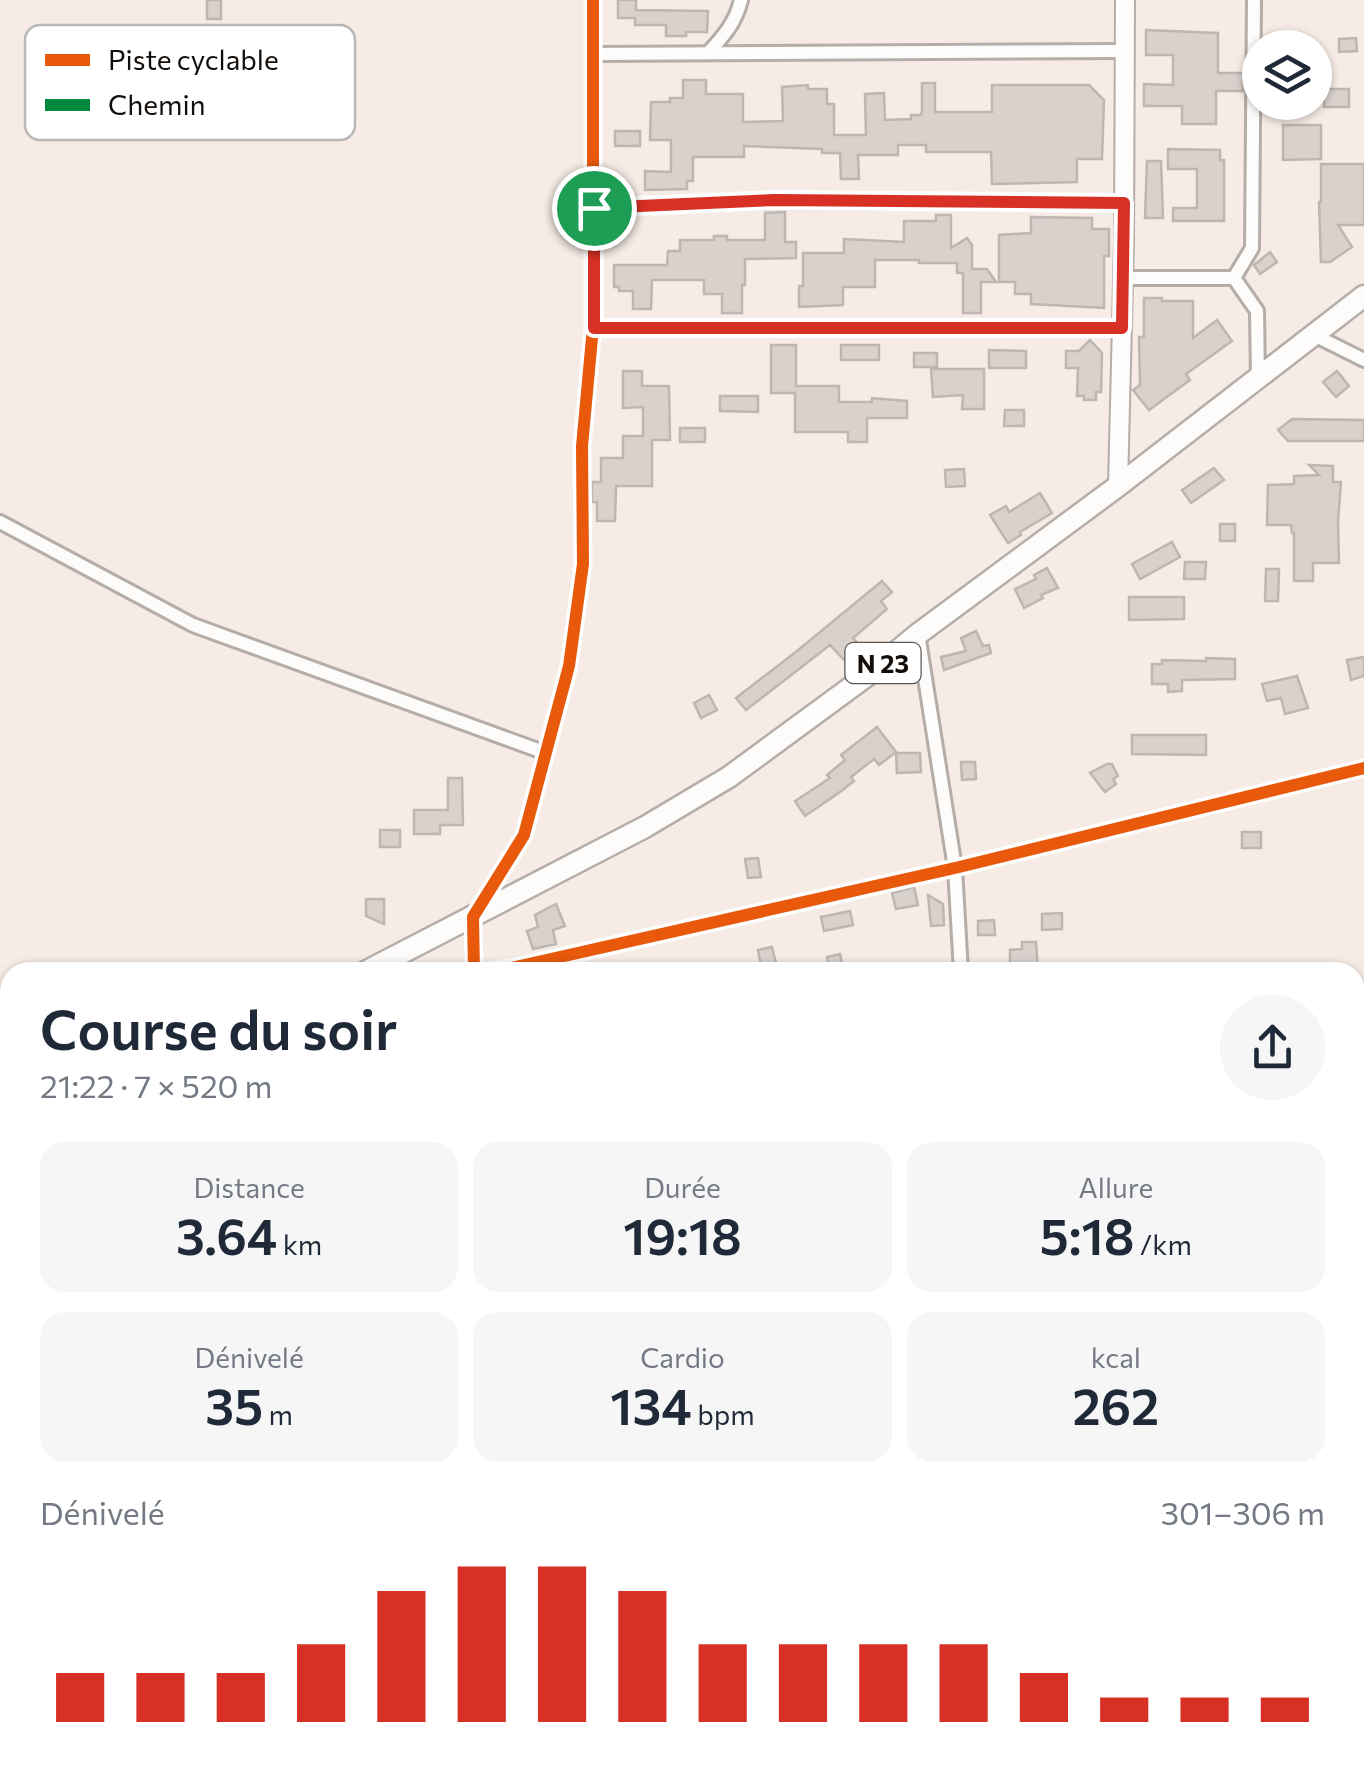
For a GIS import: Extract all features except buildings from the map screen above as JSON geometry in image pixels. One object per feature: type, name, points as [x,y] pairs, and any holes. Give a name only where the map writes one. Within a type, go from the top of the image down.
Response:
[{"type":"main road","name":"N 23","points":[[385,962],[688,803],[729,777],[1364,296]]},
{"type":"street","points":[[476,962],[473,917],[524,835],[569,666],[583,564],[582,446],[594,328],[594,0]]},
{"type":"street","points":[[708,53],[728,32],[741,0]]},
{"type":"street","points":[[1118,486],[1124,278],[1125,0]]},
{"type":"street","points":[[1234,278],[1252,248],[1254,0]]},
{"type":"street","points":[[594,54],[1124,52]]},
{"type":"street","points":[[594,208],[775,200],[1124,203]]},
{"type":"street","points":[[1124,278],[1234,278]]},
{"type":"street","points":[[1234,278],[1257,311],[1258,379]]},
{"type":"street","points":[[594,328],[1122,328]]},
{"type":"street","points":[[1314,335],[1364,360]]},
{"type":"street","points":[[0,522],[194,625],[546,753]]},
{"type":"street","points":[[918,634],[955,868],[960,962]]},
{"type":"street","points":[[538,962],[955,868],[1364,768]]},
{"type":"cycle path","points":[[474,962],[473,917],[524,835],[569,666],[583,564],[582,446],[593,327],[593,0]]},
{"type":"cycle path","points":[[538,962],[955,868],[1364,768]]},
{"type":"route","points":[[775,200],[1124,203],[1122,328],[594,328],[594,208],[775,200]]}]
